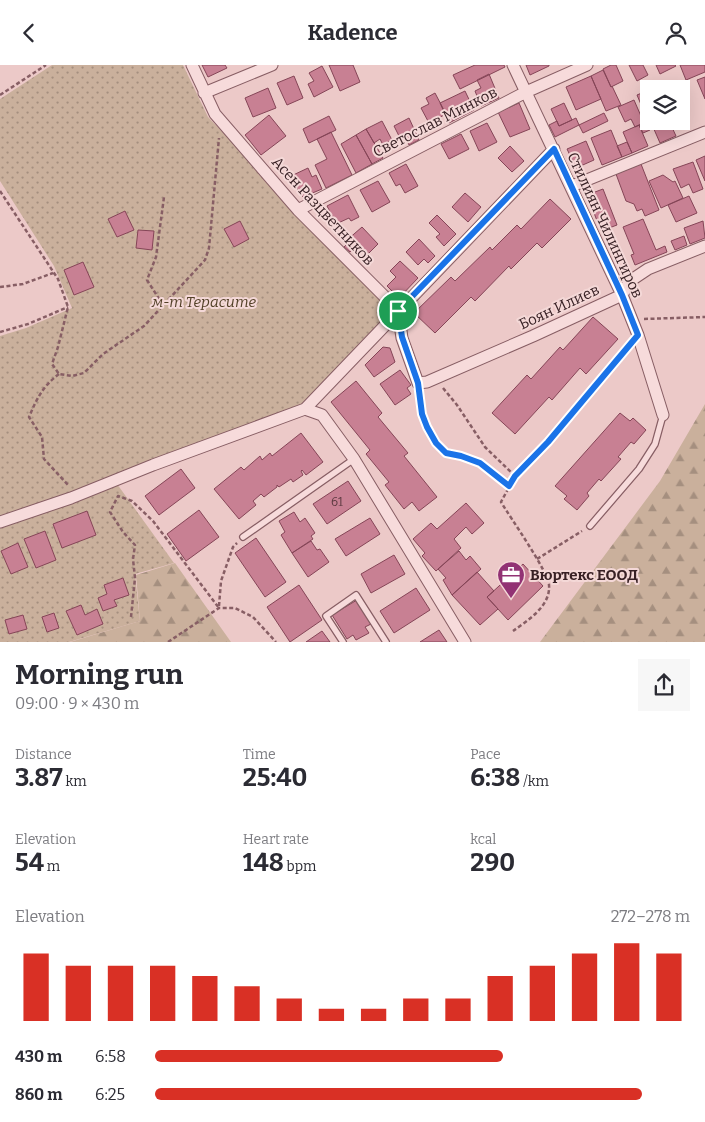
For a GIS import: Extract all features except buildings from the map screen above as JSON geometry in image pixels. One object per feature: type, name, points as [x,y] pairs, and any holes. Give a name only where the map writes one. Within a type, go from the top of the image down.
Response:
[{"type":"street","name":"Асен Разцветников","points":[[192,65],[215,114],[298,209],[398,311]]},
{"type":"street","points":[[204,93],[272,65]]},
{"type":"street","name":"Стилиян Чилингиров","points":[[513,65],[622,295],[638,335],[663,415]]},
{"type":"street","name":"Светослав Минков","points":[[298,209],[526,92],[587,65]]},
{"type":"street","points":[[572,186],[705,132]]},
{"type":"street","points":[[0,522],[71,498],[152,465],[305,409],[554,149]]},
{"type":"street","name":"Боян Илиев","points":[[423,383],[533,336],[622,295],[630,281],[648,269],[705,246]]},
{"type":"street","points":[[398,311],[402,337],[423,383]]},
{"type":"street","points":[[305,409],[322,415],[354,459],[465,642]]},
{"type":"lane","points":[[548,442],[638,335]]},
{"type":"lane","name":"Стилиян Чилингиров","points":[[590,526],[639,469],[655,444],[663,415]]},
{"type":"lane","points":[[243,537],[354,459]]},
{"type":"lane","points":[[343,642],[326,616],[356,595],[386,642]]},
{"type":"path","points":[[0,95],[46,65]]},
{"type":"path","points":[[0,191],[58,279],[68,307],[52,364],[60,374],[72,376],[84,373],[103,355],[144,326],[205,260],[209,248],[221,121]]},
{"type":"path","points":[[163,305],[147,280],[156,257],[164,197]]},
{"type":"path","points":[[0,287],[23,283],[53,273]]},
{"type":"path","points":[[0,332],[28,324],[68,307]]},
{"type":"path","points":[[632,320],[705,317]]},
{"type":"path","points":[[60,374],[47,383],[35,402],[29,417],[42,437],[44,459],[69,486],[71,498]]},
{"type":"path","points":[[509,486],[480,463],[446,453],[436,443],[422,414],[423,383],[443,388],[458,405],[485,447],[515,476]]},
{"type":"path","points":[[513,631],[537,614],[548,594],[550,584],[537,559],[501,502],[515,476],[548,442]]},
{"type":"path","points":[[131,617],[136,578],[132,559],[135,545],[123,532],[110,512],[118,496],[132,501],[153,521],[219,608]]},
{"type":"path","points":[[537,559],[590,526]]},
{"type":"path","points":[[219,608],[221,581],[227,561],[233,547],[243,537]]},
{"type":"path","points":[[168,642],[219,608],[235,608],[253,617],[276,642]]},
{"type":"green space","name":"м-т Терасите","points":[[52,65],[183,65],[208,117],[393,310],[303,406],[112,477],[174,563],[135,574],[140,621],[69,642],[0,642],[0,336],[26,328],[72,308],[54,266],[0,181],[0,99]]},
{"type":"green space","points":[[705,404],[705,642],[540,642],[660,481]]},
{"type":"green space","points":[[175,563],[231,642],[70,642],[140,621],[136,575]]},
{"type":"place","name":"Вюртекс ЕООД","points":[[511,599]]},
{"type":"route","points":[[554,149],[622,295],[638,335],[548,442],[515,476],[509,486],[480,463],[446,453],[436,443],[422,414],[418,383],[402,337],[398,311],[554,149]]}]
